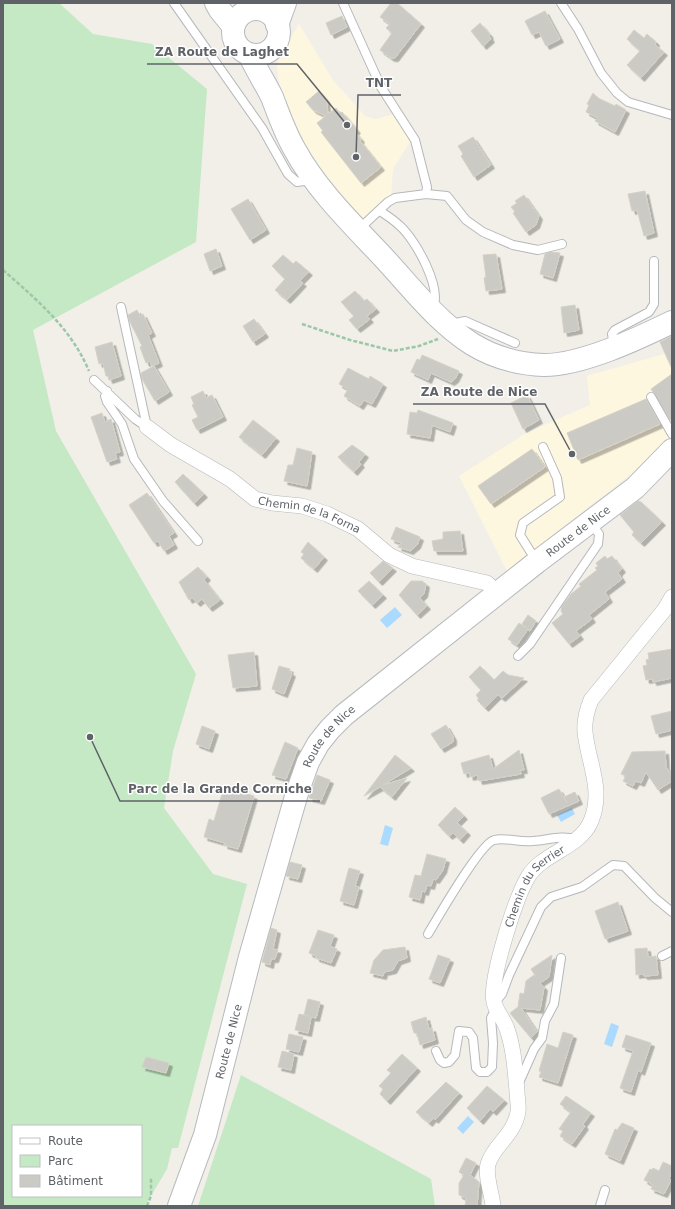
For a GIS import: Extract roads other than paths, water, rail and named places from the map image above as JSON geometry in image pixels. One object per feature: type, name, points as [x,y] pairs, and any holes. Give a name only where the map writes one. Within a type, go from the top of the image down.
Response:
[{"type":"main road","points":[[216,3],[254,13],[279,33],[273,47],[271,96]]},
{"type":"main road","points":[[285,3],[254,13],[234,40],[237,46],[249,54],[271,96],[295,151],[314,179],[358,230],[450,329],[489,354],[507,360],[544,365],[582,360],[672,322]]},
{"type":"main road","points":[[249,54],[262,54],[273,47]]},
{"type":"main road","name":"Route de Nice","points":[[179,1206],[205,1135],[250,957],[297,793],[308,762],[330,728],[344,715],[537,562],[635,488],[672,450]]},
{"type":"street","name":"Chemin de la Forna","points":[[146,427],[171,445],[230,479],[255,499],[272,503],[302,506],[327,514],[358,530],[389,555],[406,563],[487,584],[498,594]]},
{"type":"street","name":"Chemin du Serrier","points":[[493,1206],[488,1165],[494,1153],[514,1126],[518,1111],[513,1046],[506,1026],[495,1005],[492,992],[496,971],[517,902],[528,876],[547,857],[575,839],[590,822],[596,796],[592,762],[585,732],[586,713],[590,703],[601,687],[665,609],[672,597]]},
{"type":"lane","points":[[174,3],[262,128],[288,174],[297,182],[314,179]]},
{"type":"lane","points":[[343,3],[381,86],[415,140],[425,172],[427,187],[426,194]]},
{"type":"lane","points":[[561,3],[578,29],[601,73],[617,93],[628,102],[672,115]]},
{"type":"lane","points":[[358,230],[388,202],[395,198],[426,194],[447,196],[466,220],[477,228],[513,244],[538,250],[562,244]]},
{"type":"lane","points":[[380,211],[400,226],[425,262],[436,292],[436,302],[431,309]]},
{"type":"lane","points":[[614,347],[612,334],[615,330],[649,312],[654,304],[654,261]]},
{"type":"lane","points":[[121,306],[146,427]]},
{"type":"lane","points":[[450,329],[456,323],[465,321],[515,343]]},
{"type":"lane","name":"Chemin de la Forna","points":[[94,380],[135,419],[146,427]]},
{"type":"lane","points":[[107,391],[105,396],[107,402],[122,424],[134,459],[163,501],[198,541]]},
{"type":"lane","points":[[651,397],[672,434]]},
{"type":"lane","points":[[537,562],[520,535],[523,523],[560,497],[558,478],[543,447]]},
{"type":"lane","points":[[518,656],[530,644],[598,544],[599,534],[590,521]]},
{"type":"lane","points":[[428,934],[461,879],[486,845],[493,840],[532,842],[566,836],[575,839]]},
{"type":"lane","points":[[436,1051],[440,1060],[444,1063],[449,1062],[455,1055],[459,1031],[469,1032],[473,1038],[476,1068],[480,1072],[487,1072],[492,1067],[493,1043],[491,1018],[495,1005],[502,994],[509,975],[541,907],[550,897],[582,887],[613,865],[624,866],[655,898],[672,912]]},
{"type":"lane","points":[[662,956],[672,951]]},
{"type":"lane","points":[[516,1087],[534,1049],[542,1038],[545,1021],[554,1004],[561,958]]},
{"type":"lane","points":[[600,1206],[605,1190]]},
{"type":"water","points":[[395,607],[402,615],[387,628],[380,620]]},
{"type":"water","points":[[572,808],[575,814],[561,822],[557,815]]},
{"type":"water","points":[[385,825],[393,828],[388,846],[380,844]]},
{"type":"water","points":[[611,1023],[619,1026],[612,1047],[604,1044]]},
{"type":"water","points":[[468,1116],[474,1122],[463,1134],[457,1128]]},
{"type":"place","name":"ZA Route de Laghet","points":[[347,125]]},
{"type":"place","name":"TNT","points":[[356,157]]},
{"type":"place","name":"ZA Route de Nice","points":[[572,454]]},
{"type":"place","name":"Parc de la Grande Corniche","points":[[90,737]]}]
